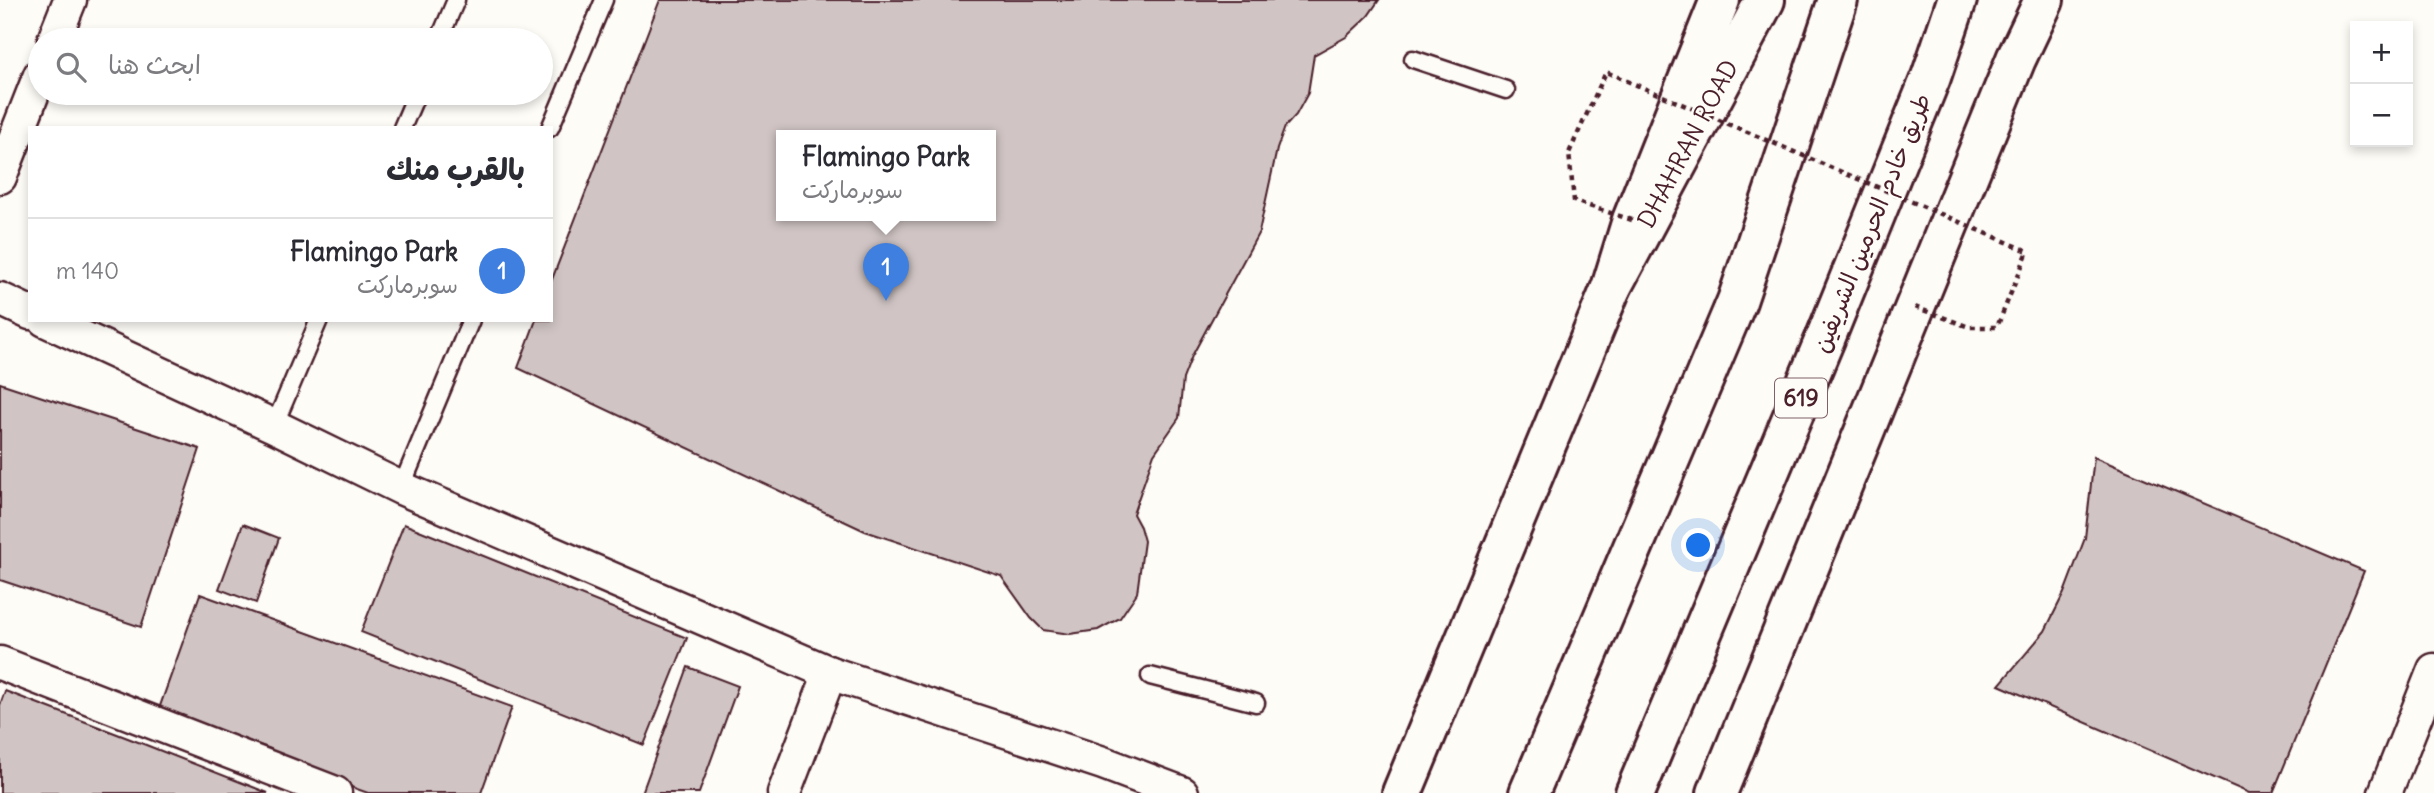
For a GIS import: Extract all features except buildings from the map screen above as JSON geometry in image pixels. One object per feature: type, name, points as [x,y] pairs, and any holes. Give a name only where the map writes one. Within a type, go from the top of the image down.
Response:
[{"type":"main road","points":[[1402,793],[1611,288],[1632,220],[1720,0]]},
{"type":"main road","name":"DHAHRAN ROAD","points":[[1611,288],[1765,0]]},
{"type":"main road","points":[[1529,793],[1737,301],[1838,0]]},
{"type":"main road","name":"طريق خادم الحرمين الشريفين","points":[[1635,793],[1825,339],[1931,77],[1957,0]]},
{"type":"main road","points":[[1931,77],[1965,0]]},
{"type":"main road","points":[[1931,77],[1971,0]]},
{"type":"main road","points":[[1717,793],[2016,59],[2044,0]]},
{"type":"street","points":[[57,28],[63,2]]},
{"type":"street","points":[[0,177],[28,105]]},
{"type":"street","points":[[0,299],[28,312]]},
{"type":"street","points":[[49,322],[401,488],[830,673],[1103,763],[1182,793]]},
{"type":"street","points":[[0,663],[335,793]]},
{"type":"street","points":[[2385,793],[2434,670]]},
{"type":"street","points":[[783,793],[830,673]]},
{"type":"lane","points":[[444,28],[456,0]]},
{"type":"lane","points":[[552,126],[604,0]]},
{"type":"lane","points":[[1413,59],[1506,90]]},
{"type":"lane","points":[[403,126],[411,105]]},
{"type":"lane","points":[[274,426],[318,322]]},
{"type":"lane","points":[[401,488],[470,322]]},
{"type":"lane","points":[[1150,676],[1256,703]]},
{"type":"path","points":[[1632,220],[1574,201],[1569,153],[1606,72],[2028,251],[1997,327],[1969,327],[1915,307]]},
{"type":"place","name":"Flamingo Park","points":[[886,301]]}]
